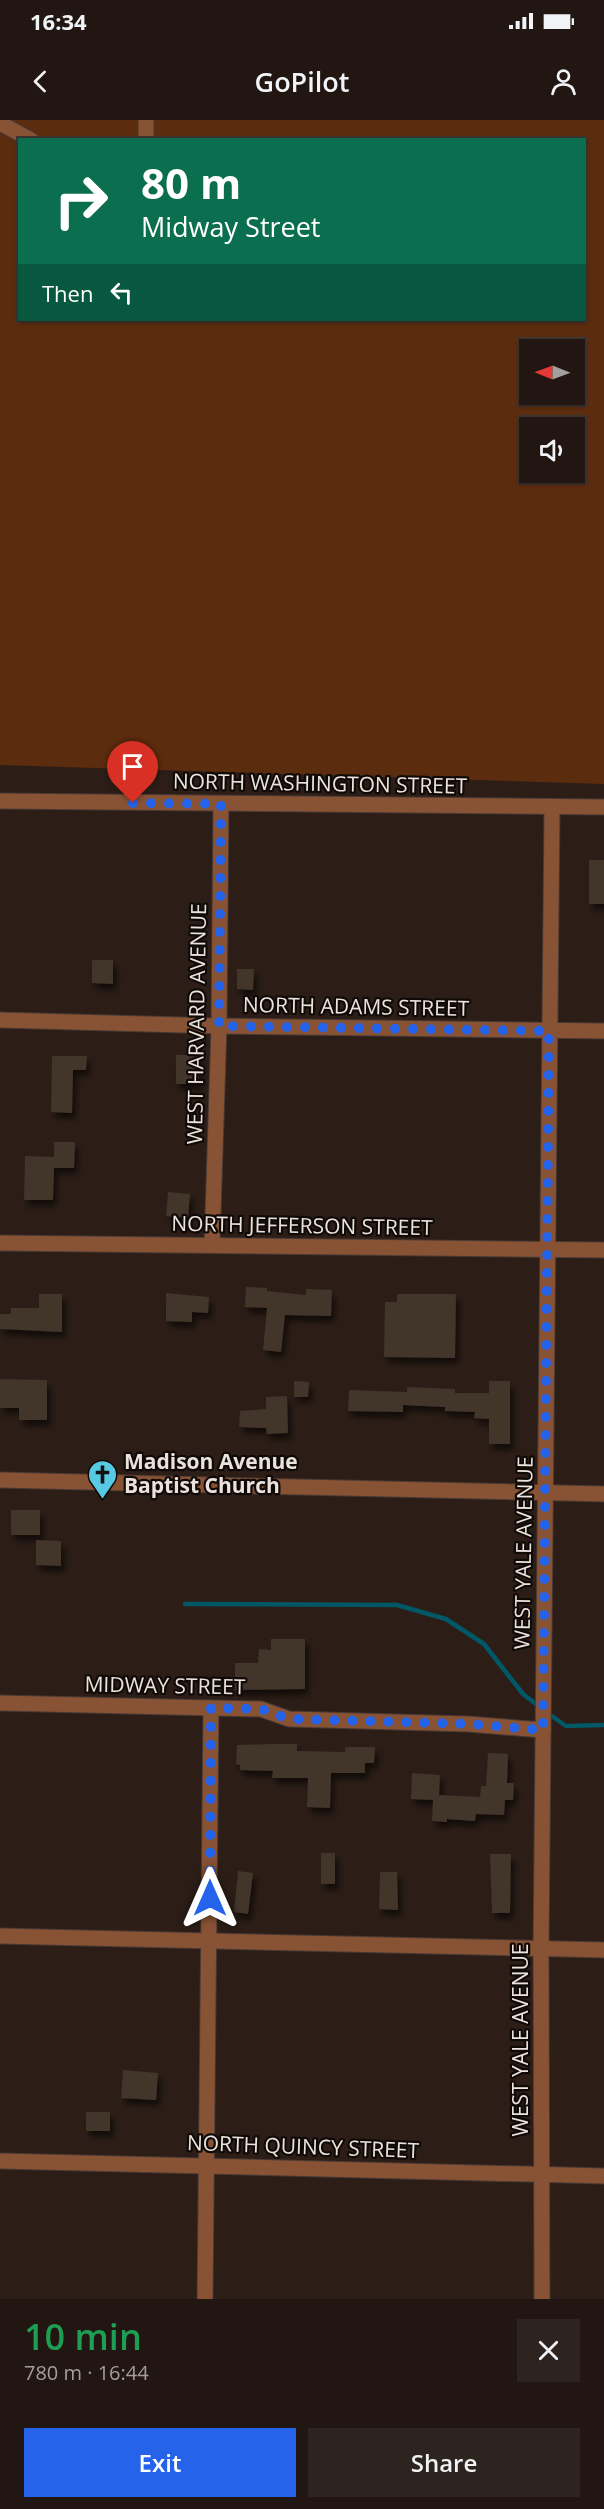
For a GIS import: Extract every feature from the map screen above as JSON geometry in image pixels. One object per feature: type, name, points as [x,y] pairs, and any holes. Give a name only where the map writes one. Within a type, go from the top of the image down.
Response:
[{"type":"street","points":[[146,120],[146,138]]},
{"type":"street","points":[[0,123],[27,138]]},
{"type":"street","name":"NORTH WASHINGTON STREET","points":[[0,801],[604,807]]},
{"type":"street","name":"WEST HARVARD AVENUE","points":[[212,1245],[219,1026],[221,804]]},
{"type":"street","name":"WEST YALE AVENUE","points":[[542,2299],[541,1949],[552,808]]},
{"type":"street","name":"NORTH ADAMS STREET","points":[[0,1020],[219,1026],[604,1031]]},
{"type":"street","name":"NORTH JEFFERSON STREET","points":[[0,1243],[604,1250]]},
{"type":"street","points":[[0,1480],[604,1494]]},
{"type":"street","name":"MIDWAY STREET","points":[[0,1703],[261,1709],[289,1719],[468,1724],[543,1730]]},
{"type":"street","points":[[205,2299],[211,1708]]},
{"type":"street","points":[[0,1936],[604,1950]]},
{"type":"street","name":"NORTH QUINCY STREET","points":[[0,2161],[604,2176]]},
{"type":"shaded area","points":[[0,120],[604,120],[604,784],[0,765]]},
{"type":"building","points":[[589,860],[604,860],[604,904],[589,904]]},
{"type":"building","points":[[92,960],[113,960],[113,984],[92,983]]},
{"type":"building","points":[[237,969],[254,969],[253,990],[237,989]]},
{"type":"building","points":[[176,1055],[199,1055],[199,1084],[176,1084]]},
{"type":"building","points":[[52,1056],[87,1056],[86,1070],[73,1070],[72,1113],[51,1112]]},
{"type":"building","points":[[54,1142],[75,1142],[74,1168],[54,1168],[53,1200],[24,1200],[25,1156],[54,1157]]},
{"type":"building","points":[[168,1192],[190,1194],[188,1218],[166,1216]]},
{"type":"building","points":[[246,1287],[306,1295],[306,1289],[332,1290],[331,1316],[285,1315],[281,1352],[263,1350],[267,1308],[245,1307]]},
{"type":"building","points":[[166,1293],[209,1297],[208,1313],[192,1312],[192,1322],[166,1321]]},
{"type":"building","points":[[39,1294],[62,1294],[62,1332],[0,1329],[0,1314],[11,1314],[11,1308],[39,1308]]},
{"type":"building","points":[[397,1294],[456,1294],[455,1358],[384,1357],[385,1302],[397,1302]]},
{"type":"building","points":[[0,1379],[47,1380],[47,1420],[19,1420],[19,1408],[0,1408]]},
{"type":"building","points":[[294,1381],[309,1382],[308,1397],[294,1397]]},
{"type":"building","points":[[489,1381],[510,1381],[510,1444],[489,1444],[489,1419],[474,1418],[475,1412],[445,1411],[445,1407],[403,1405],[403,1412],[348,1411],[349,1390],[407,1392],[407,1387],[455,1389],[455,1393],[489,1393]]},
{"type":"building","points":[[287,1396],[288,1433],[267,1434],[266,1428],[239,1427],[240,1411],[266,1409],[266,1397]]},
{"type":"building","points":[[11,1510],[40,1510],[40,1535],[11,1535]]},
{"type":"building","points":[[36,1540],[61,1541],[61,1566],[36,1565]]},
{"type":"building","points":[[271,1639],[305,1639],[305,1689],[235,1690],[235,1663],[258,1663],[259,1649],[271,1650]]},
{"type":"building","points":[[297,1744],[297,1751],[345,1752],[345,1747],[375,1747],[374,1763],[365,1763],[365,1773],[331,1773],[330,1808],[307,1807],[308,1778],[272,1778],[273,1771],[240,1770],[240,1765],[236,1764],[237,1745]]},
{"type":"building","points":[[488,1753],[508,1754],[507,1783],[514,1783],[513,1800],[505,1800],[504,1815],[476,1814],[475,1821],[447,1819],[447,1822],[432,1821],[433,1800],[411,1799],[412,1773],[440,1775],[439,1795],[480,1797],[481,1786],[486,1786]]},
{"type":"building","points":[[321,1853],[335,1853],[335,1884],[321,1884]]},
{"type":"building","points":[[490,1854],[511,1854],[510,1913],[492,1913]]},
{"type":"building","points":[[238,1871],[253,1873],[248,1914],[234,1912]]},
{"type":"building","points":[[380,1872],[397,1872],[398,1910],[379,1909]]},
{"type":"building","points":[[123,2070],[158,2073],[156,2100],[121,2098]]},
{"type":"building","points":[[86,2112],[110,2112],[110,2131],[86,2131]]},
{"type":"waterway","points":[[185,1604],[397,1605],[446,1619],[484,1644],[523,1694],[540,1707]]},
{"type":"waterway","points":[[546,1712],[566,1726],[604,1725]]},
{"type":"place","name":"Madison Avenue Baptist Church","points":[[103,1500]]},
{"type":"route","points":[[133,803],[221,804],[219,1026],[549,1031],[546,1250],[547,1493],[543,1730],[468,1724],[289,1719],[261,1709],[211,1708],[210,1898]]}]
